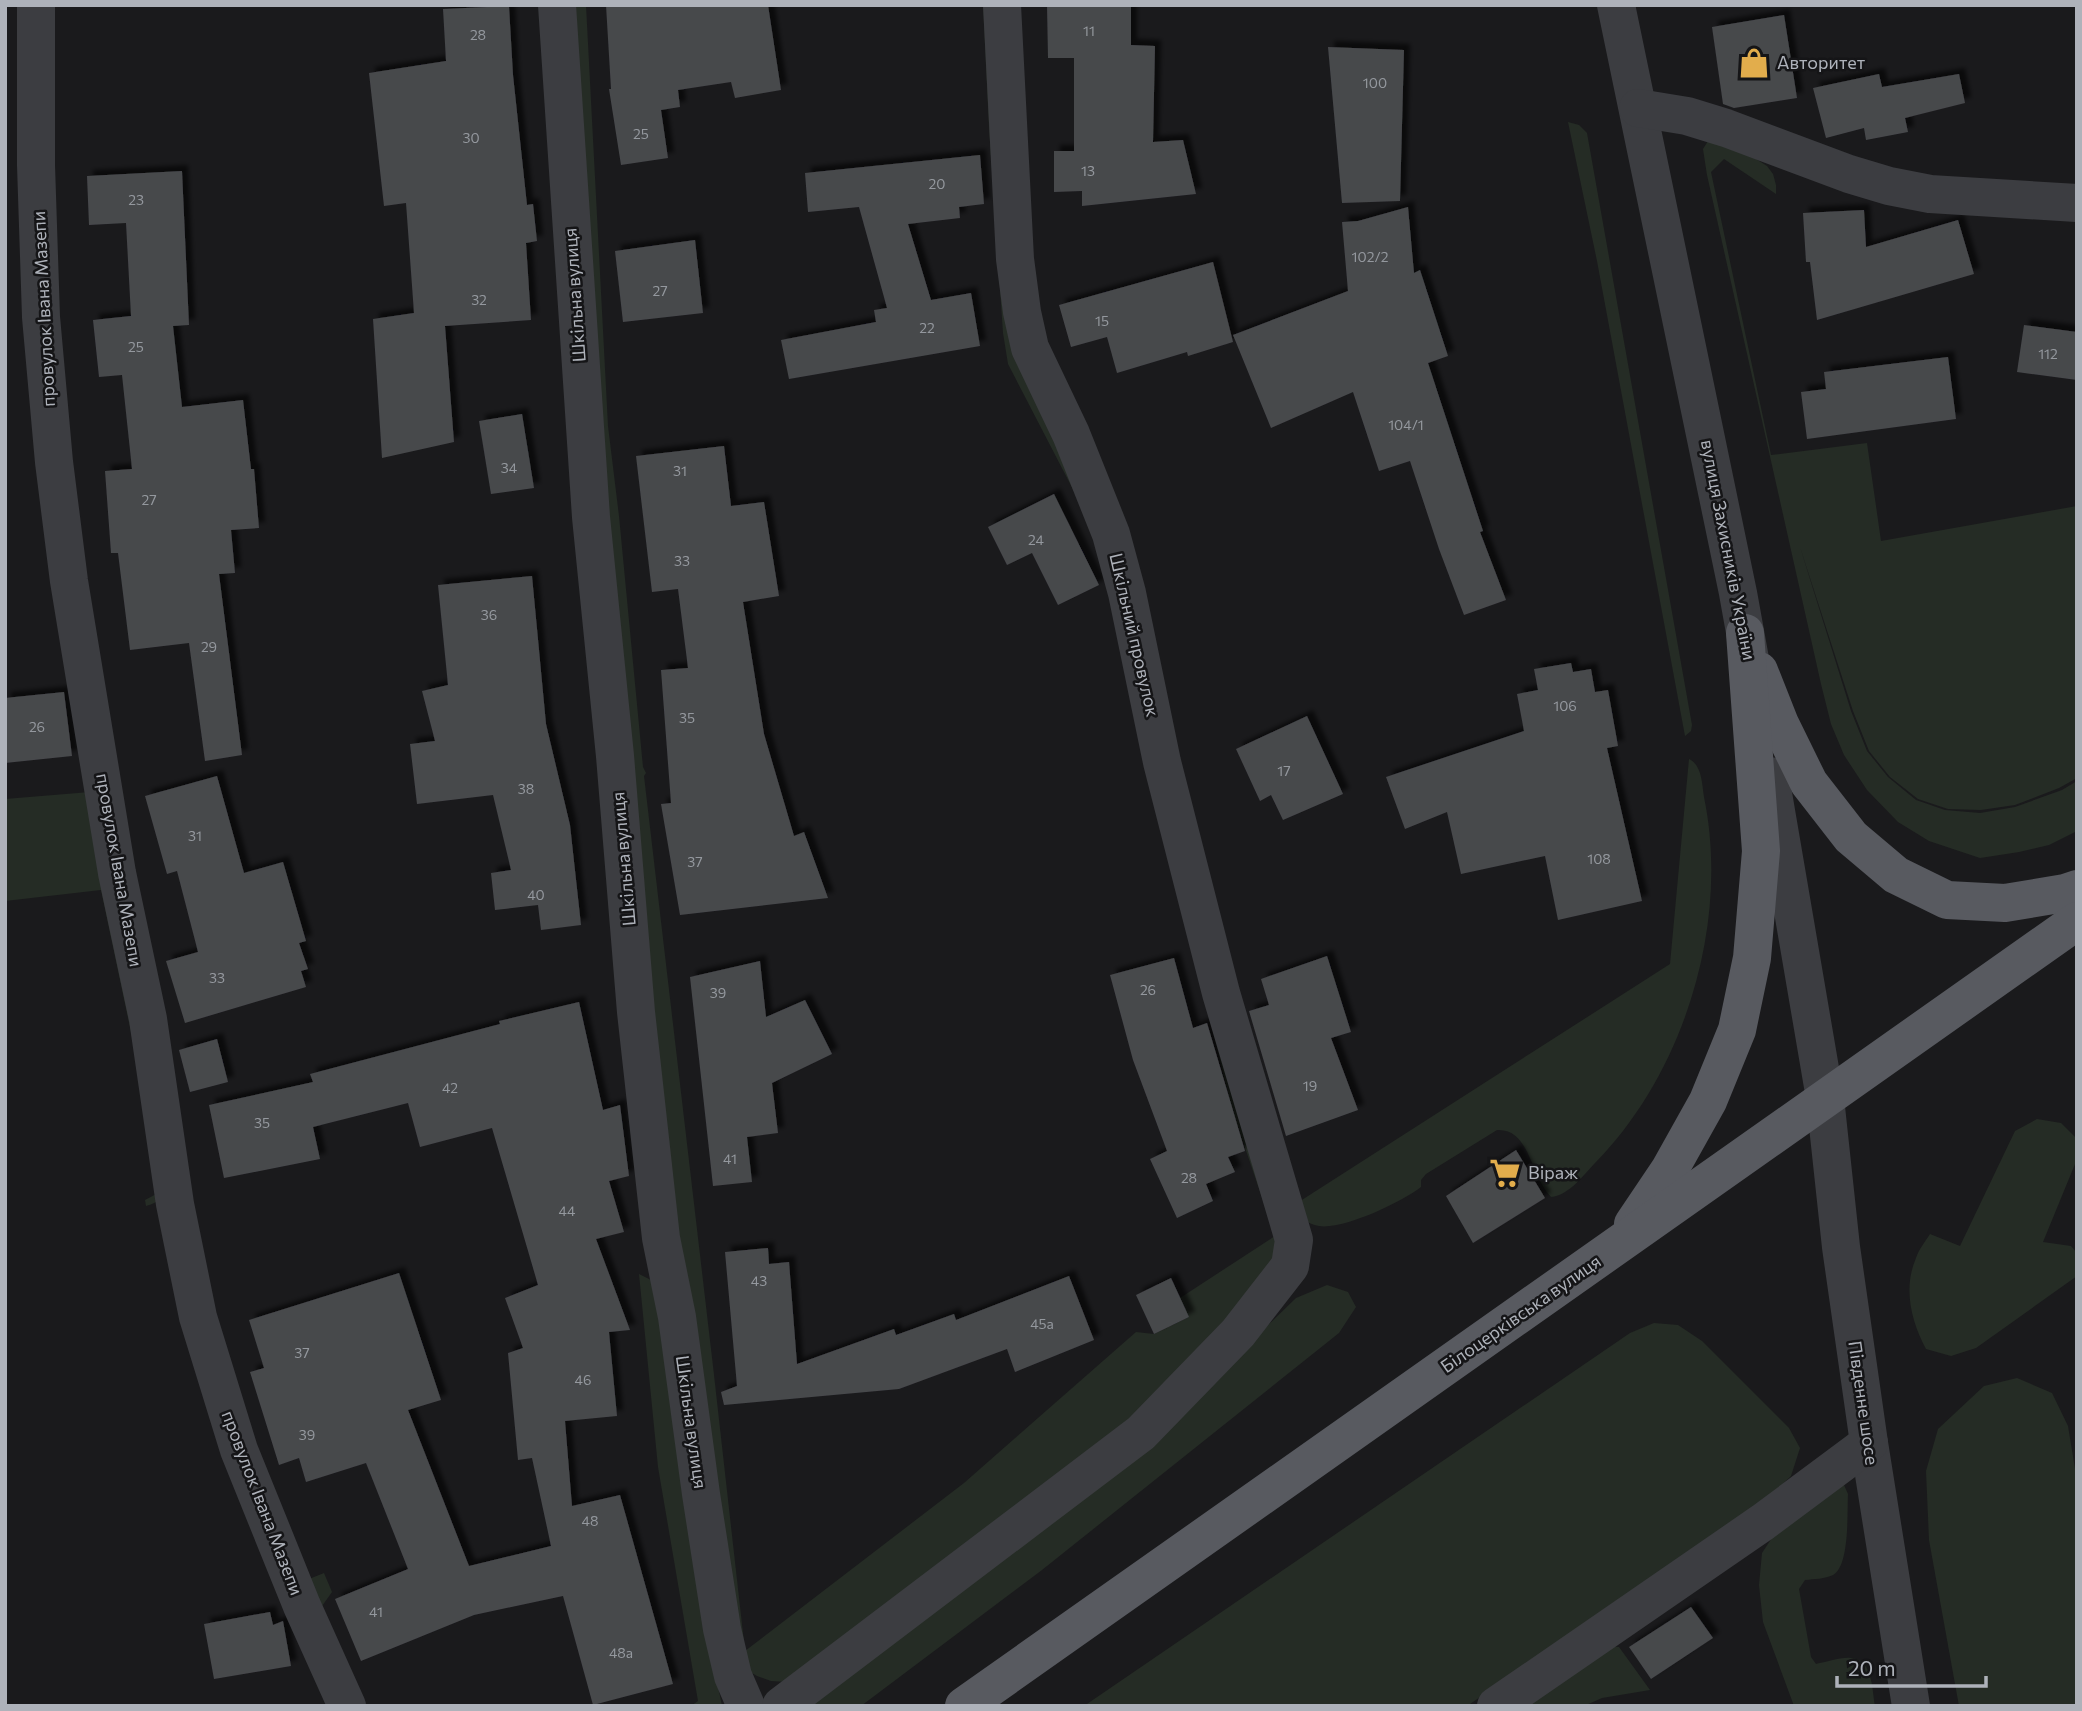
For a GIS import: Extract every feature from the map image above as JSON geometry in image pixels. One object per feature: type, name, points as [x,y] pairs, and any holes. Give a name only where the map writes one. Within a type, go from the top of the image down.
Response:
[{"type":"main road","points":[[1745,633],[1780,724],[1809,783],[1851,837],[1896,875],[1947,900],[2005,903],[2077,889]]},
{"type":"main road","points":[[1620,1245],[1670,1169],[1708,1101],[1737,1030],[1752,958],[1761,851],[1745,633]]},
{"type":"main road","name":"Білоцерківська вулиця","points":[[964,1706],[2077,921]]},
{"type":"street","name":"провулок Івана Мазепи","points":[[36,5],[36,164],[40,303],[54,462],[69,581],[117,873],[148,1019],[175,1204],[198,1317],[239,1450],[302,1606],[347,1706]]},
{"type":"street","name":"Шкільна вулиця","points":[[557,5],[591,517],[614,743],[639,1039],[661,1238],[677,1317],[722,1629],[733,1676],[746,1706]]},
{"type":"street","name":"Шкільний провулок","points":[[781,1706],[1141,1433],[1238,1333],[1290,1266],[1294,1240],[1211,954],[1162,762],[1127,593],[1111,534],[1071,434],[1030,348],[1021,312],[1015,259],[1002,5]]},
{"type":"street","name":"вулиця Захисників України","points":[[1616,5],[1745,633],[1825,1098]]},
{"type":"street","points":[[1638,107],[1687,116],[1889,186],[1930,194],[2077,203]]},
{"type":"street","name":"Південне шосе","points":[[1825,1098],[1841,1247],[1911,1706]]},
{"type":"street","points":[[1496,1706],[1763,1522],[1869,1443]]},
{"type":"shaded area","points":[[571,5],[586,5],[608,426],[643,767],[646,773],[644,776],[745,1651],[964,1483],[1136,1332],[1154,1334],[1189,1317],[1180,1298],[1275,1236],[1232,1109],[1106,574],[1078,499],[1008,364],[1003,333],[983,5],[991,5],[1014,339],[1071,459],[1101,530],[1237,1107],[1277,1224],[1280,1241],[1276,1258],[1259,1289],[1231,1324],[1174,1383],[1103,1445],[804,1674],[787,1682],[771,1681],[745,1669],[737,1654],[725,1607],[696,1351],[677,1233],[651,999],[642,866],[625,724],[589,292]]},
{"type":"shaded area","points":[[1024,117],[1034,296],[1051,357],[1085,434],[1146,599],[1165,723],[1294,1205],[1670,964],[1689,759],[1697,766],[1702,781],[1710,845],[1711,894],[1705,943],[1693,992],[1676,1039],[1654,1084],[1627,1125],[1596,1162],[1564,1193],[1551,1197],[1523,1145],[1508,1131],[1497,1130],[1426,1174],[1421,1180],[1421,1187],[1412,1193],[1357,1219],[1342,1224],[1319,1226],[1303,1219],[1291,1208],[1211,924],[1165,734],[1141,607],[1109,507],[1050,369],[1029,291],[1022,125]]},
{"type":"shaded area","points":[[1568,122],[1579,125],[1587,133],[1692,725],[1691,731],[1685,736],[1597,261]]},
{"type":"shaded area","points":[[1708,141],[1734,145],[1767,166],[1776,185],[1776,194],[1724,159],[1711,172],[1771,455],[1867,443],[1881,541],[2077,506],[2077,778],[2015,805],[1981,810],[1948,809],[1918,799],[1890,777],[1869,751],[1853,711],[1800,547],[1851,711],[1867,751],[1888,777],[1916,800],[1945,810],[1980,813],[2015,807],[2062,790],[2077,781],[2077,831],[2049,845],[1980,858],[1929,841],[1898,822],[1867,790],[1844,755],[1831,724],[1821,684],[1707,175],[1703,149]]},
{"type":"shaded area","points":[[90,792],[99,871],[105,876],[110,890],[129,980],[163,1184],[160,1199],[146,1206],[145,1200],[160,1192],[143,1089],[101,890],[5,901],[5,799]]},
{"type":"shaded area","points":[[2037,1119],[2061,1123],[2077,1139],[2075,1164],[2043,1242],[2071,1246],[2077,1253],[2077,1276],[1976,1348],[1951,1356],[1926,1349],[1916,1327],[1909,1293],[1912,1269],[1919,1252],[1930,1234],[1960,1246],[2015,1131]]},
{"type":"shaded area","points":[[639,1274],[651,1280],[661,1296],[706,1628],[722,1706],[691,1706],[698,1701],[658,1467]]},
{"type":"shaded area","points":[[1327,1285],[1348,1292],[1356,1307],[1339,1333],[1042,1570],[861,1706],[807,1706],[1264,1329],[1296,1298]]},
{"type":"shaded area","points":[[1654,1323],[1678,1325],[1702,1341],[1789,1428],[1800,1448],[1791,1476],[1758,1508],[1467,1706],[1084,1706],[1630,1333]]},
{"type":"shaded area","points":[[2017,1378],[2052,1393],[2068,1426],[2077,1481],[2077,1706],[1959,1706],[1929,1540],[1926,1471],[1938,1429],[1984,1386]]},
{"type":"shaded area","points":[[1844,1485],[1848,1494],[1848,1513],[1842,1561],[1833,1575],[1805,1580],[1799,1589],[1811,1657],[1816,1664],[1851,1658],[1864,1664],[1870,1676],[1875,1706],[1794,1706],[1763,1622],[1759,1585],[1762,1553],[1787,1515]]},
{"type":"shaded area","points":[[324,1573],[332,1592],[322,1606],[367,1706],[360,1706],[309,1579]]},
{"type":"shaded area","points":[[1607,1646],[1619,1647],[1650,1690],[1602,1698],[1584,1706],[1518,1706]]},
{"type":"building","points":[[606,5],[768,5],[781,90],[735,98],[731,82],[678,90],[680,107],[661,110],[668,158],[621,165],[609,89]]},
{"type":"building","points":[[1047,5],[1131,5],[1131,45],[1155,46],[1153,142],[1183,140],[1196,194],[1082,206],[1082,191],[1054,192],[1054,151],[1074,151],[1074,58],[1048,58]]},
{"type":"building","points":[[509,6],[513,75],[527,205],[533,204],[537,241],[526,243],[531,320],[445,326],[454,442],[382,458],[373,319],[414,313],[406,203],[384,206],[369,73],[446,61],[443,9]]},
{"type":"building","name":"Авторитет","points":[[1784,15],[1797,98],[1734,108],[1723,104],[1712,27]]},
{"type":"building","points":[[1328,47],[1404,50],[1400,201],[1342,203]]},
{"type":"building","points":[[1879,74],[1882,87],[1959,74],[1965,103],[1905,118],[1908,132],[1866,140],[1864,128],[1826,138],[1813,88]]},
{"type":"building","points":[[980,155],[984,204],[959,207],[960,218],[908,224],[931,300],[971,293],[980,346],[789,379],[781,340],[876,322],[874,310],[887,308],[859,207],[808,212],[805,173]]},
{"type":"building","points":[[182,171],[189,325],[173,326],[182,407],[243,400],[251,469],[254,469],[259,528],[231,530],[235,573],[219,574],[242,755],[205,761],[189,643],[130,650],[118,553],[111,553],[105,471],[132,469],[122,375],[99,377],[93,320],[131,316],[126,223],[89,225],[87,176]]},
{"type":"building","points":[[1408,207],[1414,273],[1420,270],[1448,356],[1428,363],[1483,531],[1480,532],[1506,600],[1464,615],[1410,461],[1379,471],[1353,392],[1271,428],[1233,335],[1348,291],[1342,222],[1358,221]]},
{"type":"building","points":[[1864,210],[1866,247],[1958,220],[1974,274],[1817,320],[1810,262],[1806,262],[1803,213]]},
{"type":"building","points":[[695,240],[703,313],[623,322],[615,251]]},
{"type":"building","points":[[1213,262],[1233,342],[1188,356],[1187,352],[1117,373],[1107,337],[1071,347],[1059,305]]},
{"type":"building","points":[[2024,325],[2077,332],[2077,380],[2017,372]]},
{"type":"building","points":[[1948,357],[1956,419],[1807,439],[1801,392],[1826,389],[1824,372]]},
{"type":"building","points":[[522,414],[534,488],[491,494],[479,421]]},
{"type":"building","points":[[724,446],[731,506],[764,502],[779,596],[743,602],[764,734],[794,836],[804,832],[828,898],[680,915],[661,804],[671,803],[661,670],[688,668],[678,589],[652,592],[636,456]]},
{"type":"building","points":[[1054,494],[1099,585],[1058,605],[1032,553],[1007,565],[988,527]]},
{"type":"building","points":[[532,576],[546,724],[570,825],[581,925],[541,930],[538,905],[495,910],[491,873],[511,870],[493,795],[417,804],[410,744],[435,741],[422,691],[448,685],[438,585]]},
{"type":"building","points":[[1571,663],[1573,672],[1591,669],[1595,692],[1608,690],[1618,746],[1607,748],[1642,901],[1558,920],[1545,856],[1461,874],[1447,812],[1405,829],[1386,777],[1524,731],[1517,694],[1538,690],[1534,669]]},
{"type":"building","points":[[64,692],[72,756],[5,763],[5,698]]},
{"type":"building","points":[[1307,716],[1343,794],[1283,820],[1271,795],[1260,801],[1236,749]]},
{"type":"building","points":[[217,776],[244,873],[283,862],[306,941],[299,943],[308,969],[301,971],[306,987],[185,1023],[166,961],[198,952],[177,871],[167,874],[145,796]]},
{"type":"building","points":[[1327,956],[1351,1032],[1331,1038],[1358,1110],[1286,1136],[1249,1011],[1269,1005],[1261,979]]},
{"type":"building","points":[[1174,958],[1193,1028],[1207,1023],[1245,1151],[1228,1157],[1235,1172],[1206,1184],[1213,1201],[1177,1218],[1150,1159],[1167,1151],[1133,1060],[1110,975]]},
{"type":"building","points":[[760,961],[766,1017],[805,1000],[832,1054],[772,1083],[778,1133],[747,1137],[752,1182],[713,1186],[690,977]]},
{"type":"building","points":[[579,1002],[603,1110],[620,1105],[629,1176],[609,1181],[624,1232],[596,1239],[630,1330],[609,1332],[617,1416],[565,1421],[572,1506],[620,1495],[673,1684],[593,1705],[563,1596],[474,1615],[361,1661],[335,1599],[408,1569],[366,1463],[306,1482],[299,1458],[279,1465],[250,1372],[264,1368],[249,1320],[399,1273],[441,1400],[408,1410],[469,1566],[551,1546],[532,1458],[518,1460],[508,1353],[523,1348],[505,1298],[538,1285],[492,1128],[420,1147],[408,1103],[313,1127],[320,1159],[224,1178],[209,1105],[313,1082],[310,1074],[500,1024],[499,1021]]},
{"type":"building","points":[[217,1039],[228,1082],[190,1092],[179,1050]]},
{"type":"building","name":"Віраж","points":[[1516,1150],[1545,1198],[1473,1243],[1446,1196]]},
{"type":"building","points":[[768,1248],[769,1264],[789,1262],[797,1364],[894,1329],[896,1335],[954,1314],[956,1320],[1069,1276],[1094,1340],[1015,1372],[1007,1349],[899,1389],[724,1405],[721,1392],[737,1386],[725,1252]]},
{"type":"building","points":[[1171,1278],[1189,1317],[1154,1334],[1136,1295]]},
{"type":"building","points":[[1691,1607],[1713,1638],[1651,1679],[1629,1647]]},
{"type":"building","points":[[270,1612],[273,1625],[283,1621],[291,1666],[214,1679],[204,1624]]},
{"type":"place","name":"Авторитет","points":[[1754,63]]},
{"type":"place","name":"Віраж","points":[[1505,1173]]}]
